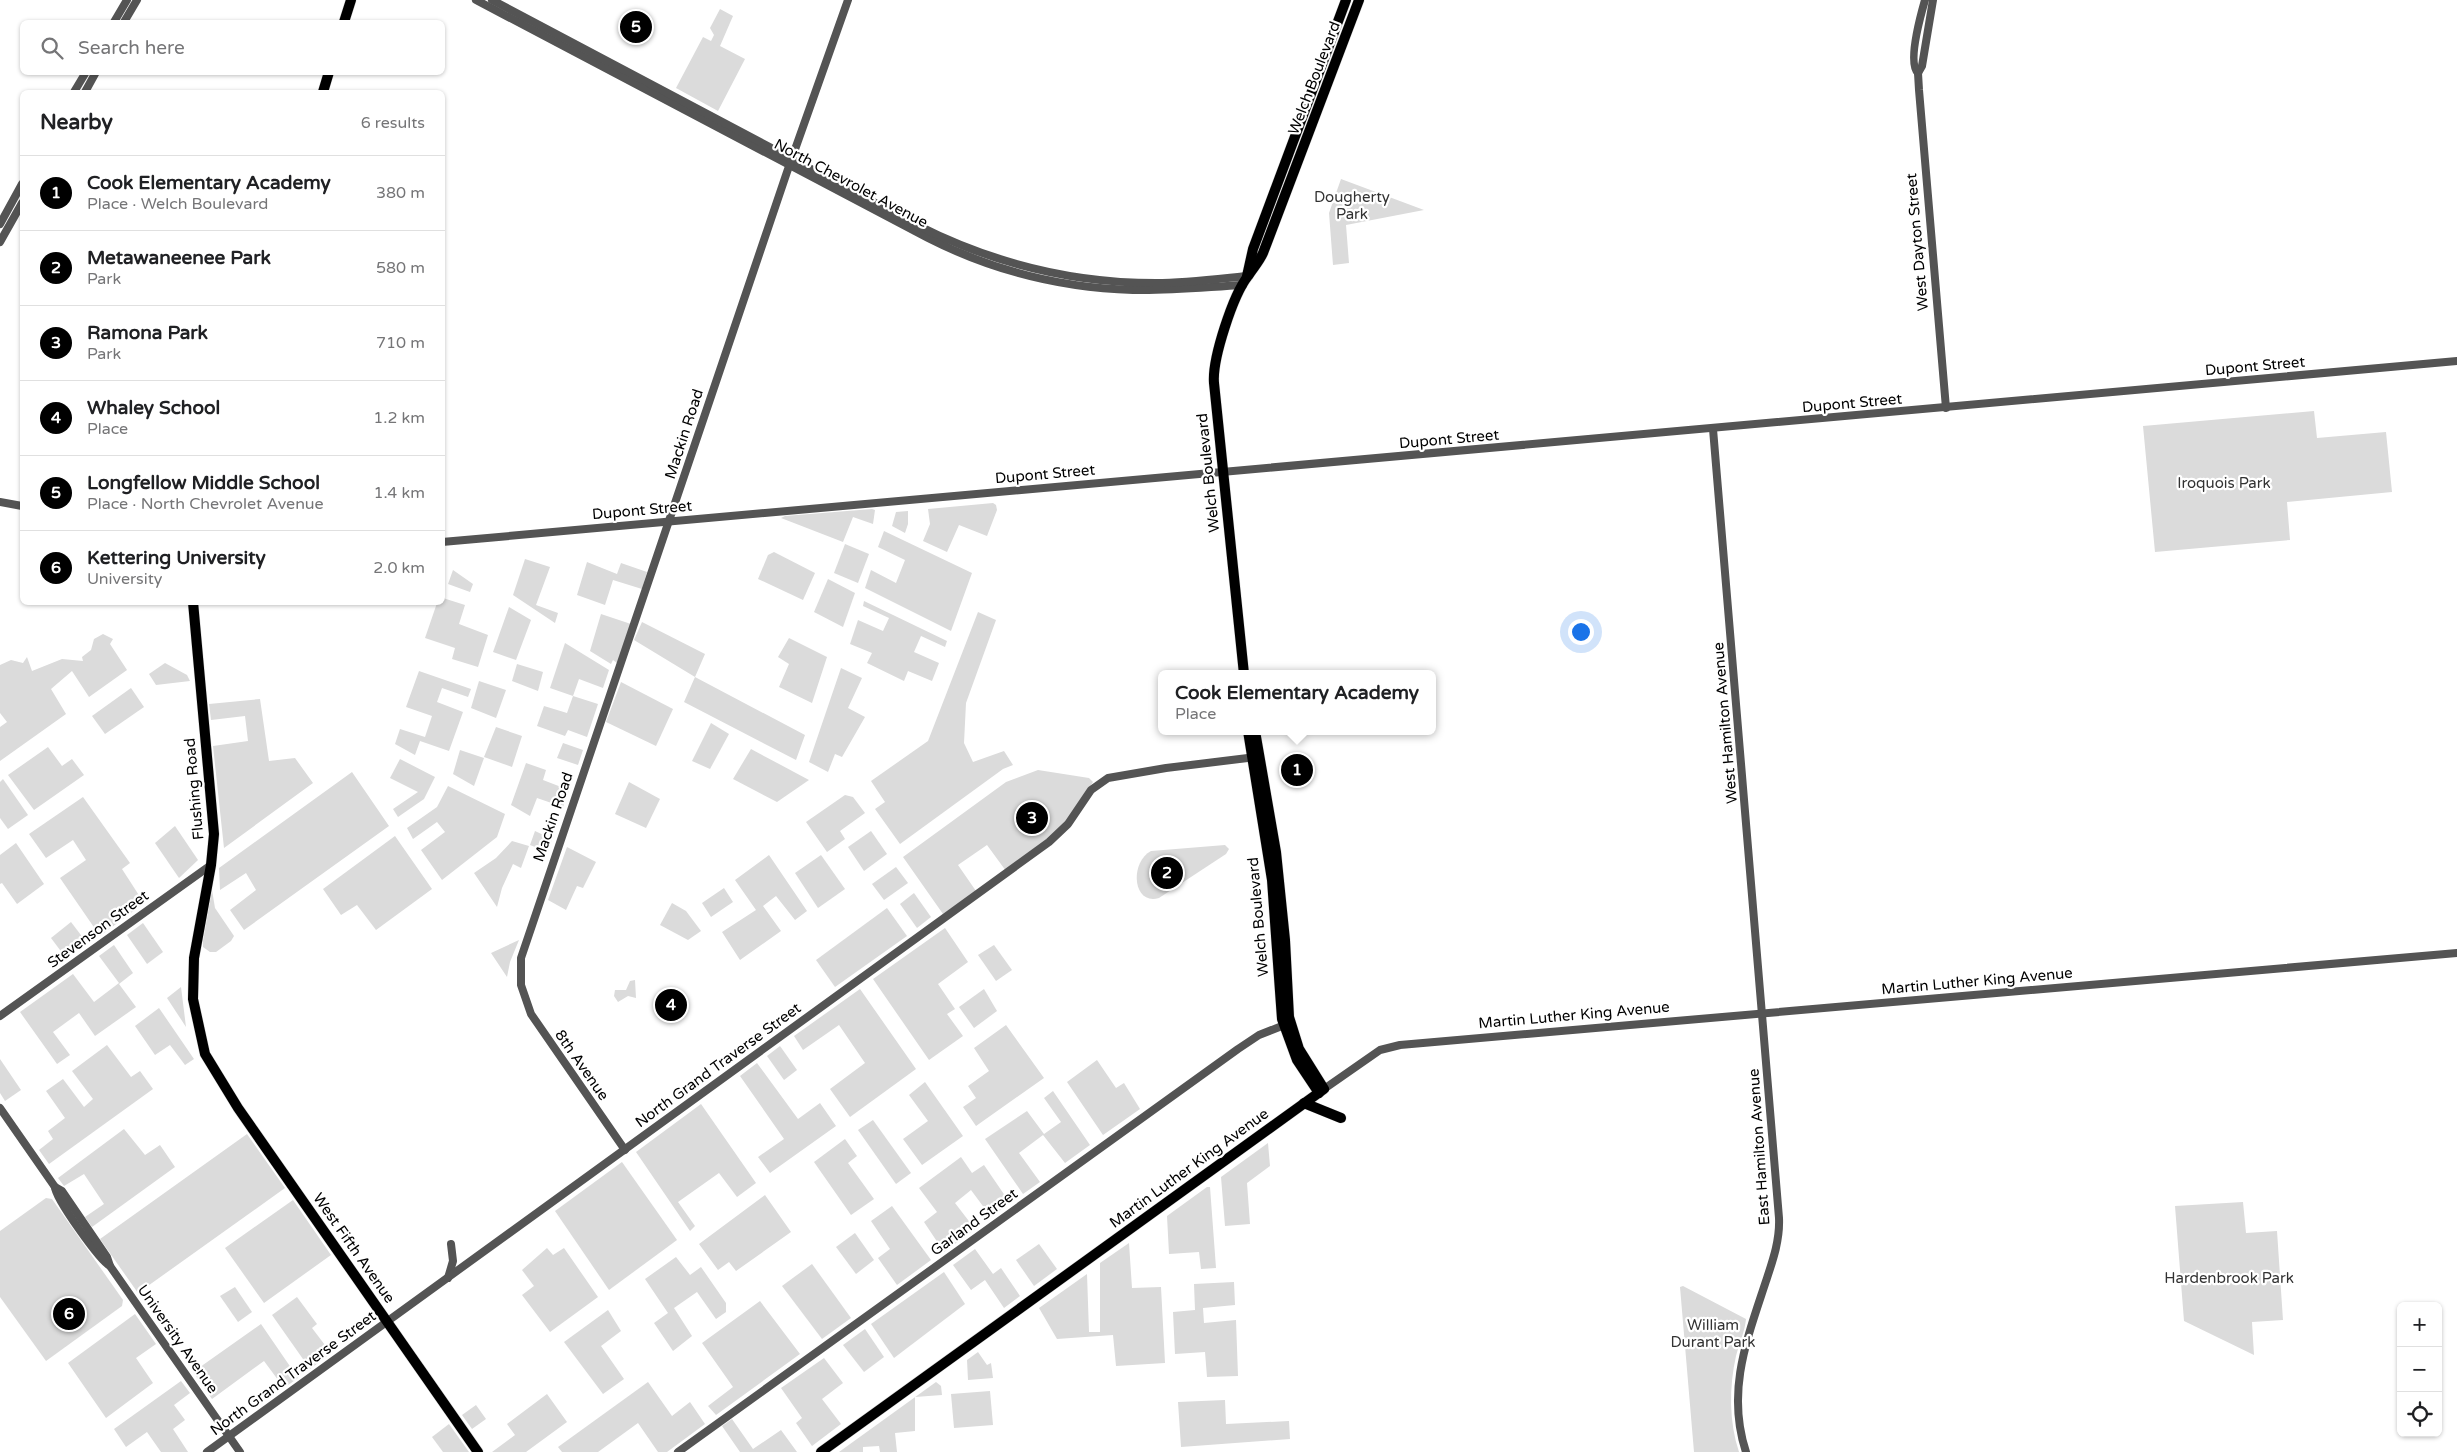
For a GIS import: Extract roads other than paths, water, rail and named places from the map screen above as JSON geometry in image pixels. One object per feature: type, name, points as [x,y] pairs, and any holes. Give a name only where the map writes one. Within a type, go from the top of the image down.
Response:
[{"type":"main road","points":[[345,20],[351,0]]},
{"type":"main road","name":"Welch Boulevard","points":[[1244,670],[1214,383],[1214,363],[1245,280],[1252,249],[1346,0]]},
{"type":"main road","name":"Welch Boulevard","points":[[1245,280],[1264,253],[1359,0]]},
{"type":"main road","points":[[324,90],[328,75]]},
{"type":"main road","name":"Flushing Road","points":[[192,605],[214,829],[211,865],[192,979],[195,1015],[200,1040],[207,1060]]},
{"type":"main road","name":"Welch Boulevard","points":[[1249,735],[1256,757],[1280,890],[1286,954],[1287,1025],[1322,1091]]},
{"type":"main road","name":"Welch Boulevard","points":[[1255,735],[1256,757]]},
{"type":"main road","name":"West Fifth Avenue","points":[[207,1060],[238,1108],[478,1452]]},
{"type":"main road","name":"Martin Luther King Avenue","points":[[821,1452],[1322,1091]]},
{"type":"main road","points":[[1304,1103],[1341,1118]]},
{"type":"street","points":[[115,20],[127,0]]},
{"type":"street","points":[[125,20],[137,0]]},
{"type":"street","name":"North Chevrolet Avenue","points":[[476,0],[791,162],[939,236],[977,252],[1028,267],[1074,277],[1125,282],[1245,280]]},
{"type":"street","name":"North Chevrolet Avenue","points":[[492,0],[791,162]]},
{"type":"street","name":"Mackin Road","points":[[522,992],[520,969],[528,935],[848,0]]},
{"type":"street","name":"West Dayton Street","points":[[1925,0],[1914,62],[1915,70],[1918,73],[1946,408]]},
{"type":"street","name":"West Dayton Street","points":[[1918,73],[1922,66],[1933,0]]},
{"type":"street","points":[[75,90],[84,75]]},
{"type":"street","points":[[86,90],[94,75]]},
{"type":"street","points":[[0,224],[20,188]]},
{"type":"street","points":[[0,242],[20,207]]},
{"type":"street","name":"Dupont Street","points":[[445,542],[2457,361]]},
{"type":"street","name":"West Hamilton Avenue","points":[[1713,429],[1762,1014]]},
{"type":"street","points":[[0,502],[20,506]]},
{"type":"street","name":"North Grand Traverse Street","points":[[207,1452],[1049,842],[1066,827],[1089,793],[1102,781],[1131,773],[1256,757]]},
{"type":"street","name":"Stevenson Street","points":[[0,1016],[211,865]]},
{"type":"street","name":"Martin Luther King Avenue","points":[[1322,1091],[1380,1050],[1400,1044],[2457,953]]},
{"type":"street","name":"8th Avenue","points":[[522,992],[527,1006],[543,1033],[625,1150]]},
{"type":"street","name":"East Hamilton Avenue","points":[[1746,1452],[1737,1409],[1739,1373],[1747,1336],[1774,1256],[1779,1226],[1762,1014]]},
{"type":"street","name":"Garland Street","points":[[678,1452],[1238,1048],[1256,1036],[1287,1025]]},
{"type":"street","name":"University Avenue","points":[[0,1108],[55,1187],[57,1195],[104,1262],[110,1266],[240,1452]]},
{"type":"street","points":[[448,1278],[452,1261],[451,1244]]},
{"type":"place","name":"Longfellow Middle School","points":[[636,27]]},
{"type":"place","name":"Cook Elementary Academy","points":[[1297,770]]},
{"type":"place","name":"Ramona Park","points":[[1032,818]]},
{"type":"place","name":"Metawaneenee Park","points":[[1167,873]]},
{"type":"place","name":"Whaley School","points":[[671,1005]]},
{"type":"place","name":"Kettering University","points":[[69,1314]]},
{"type":"park label","name":"Dougherty Park","points":[[1352,206]]},
{"type":"park label","name":"Iroquois Park","points":[[2224,483]]},
{"type":"park label","name":"Hardenbrook Park","points":[[2229,1278]]},
{"type":"park label","name":"William Durant Park","points":[[1713,1334]]}]
